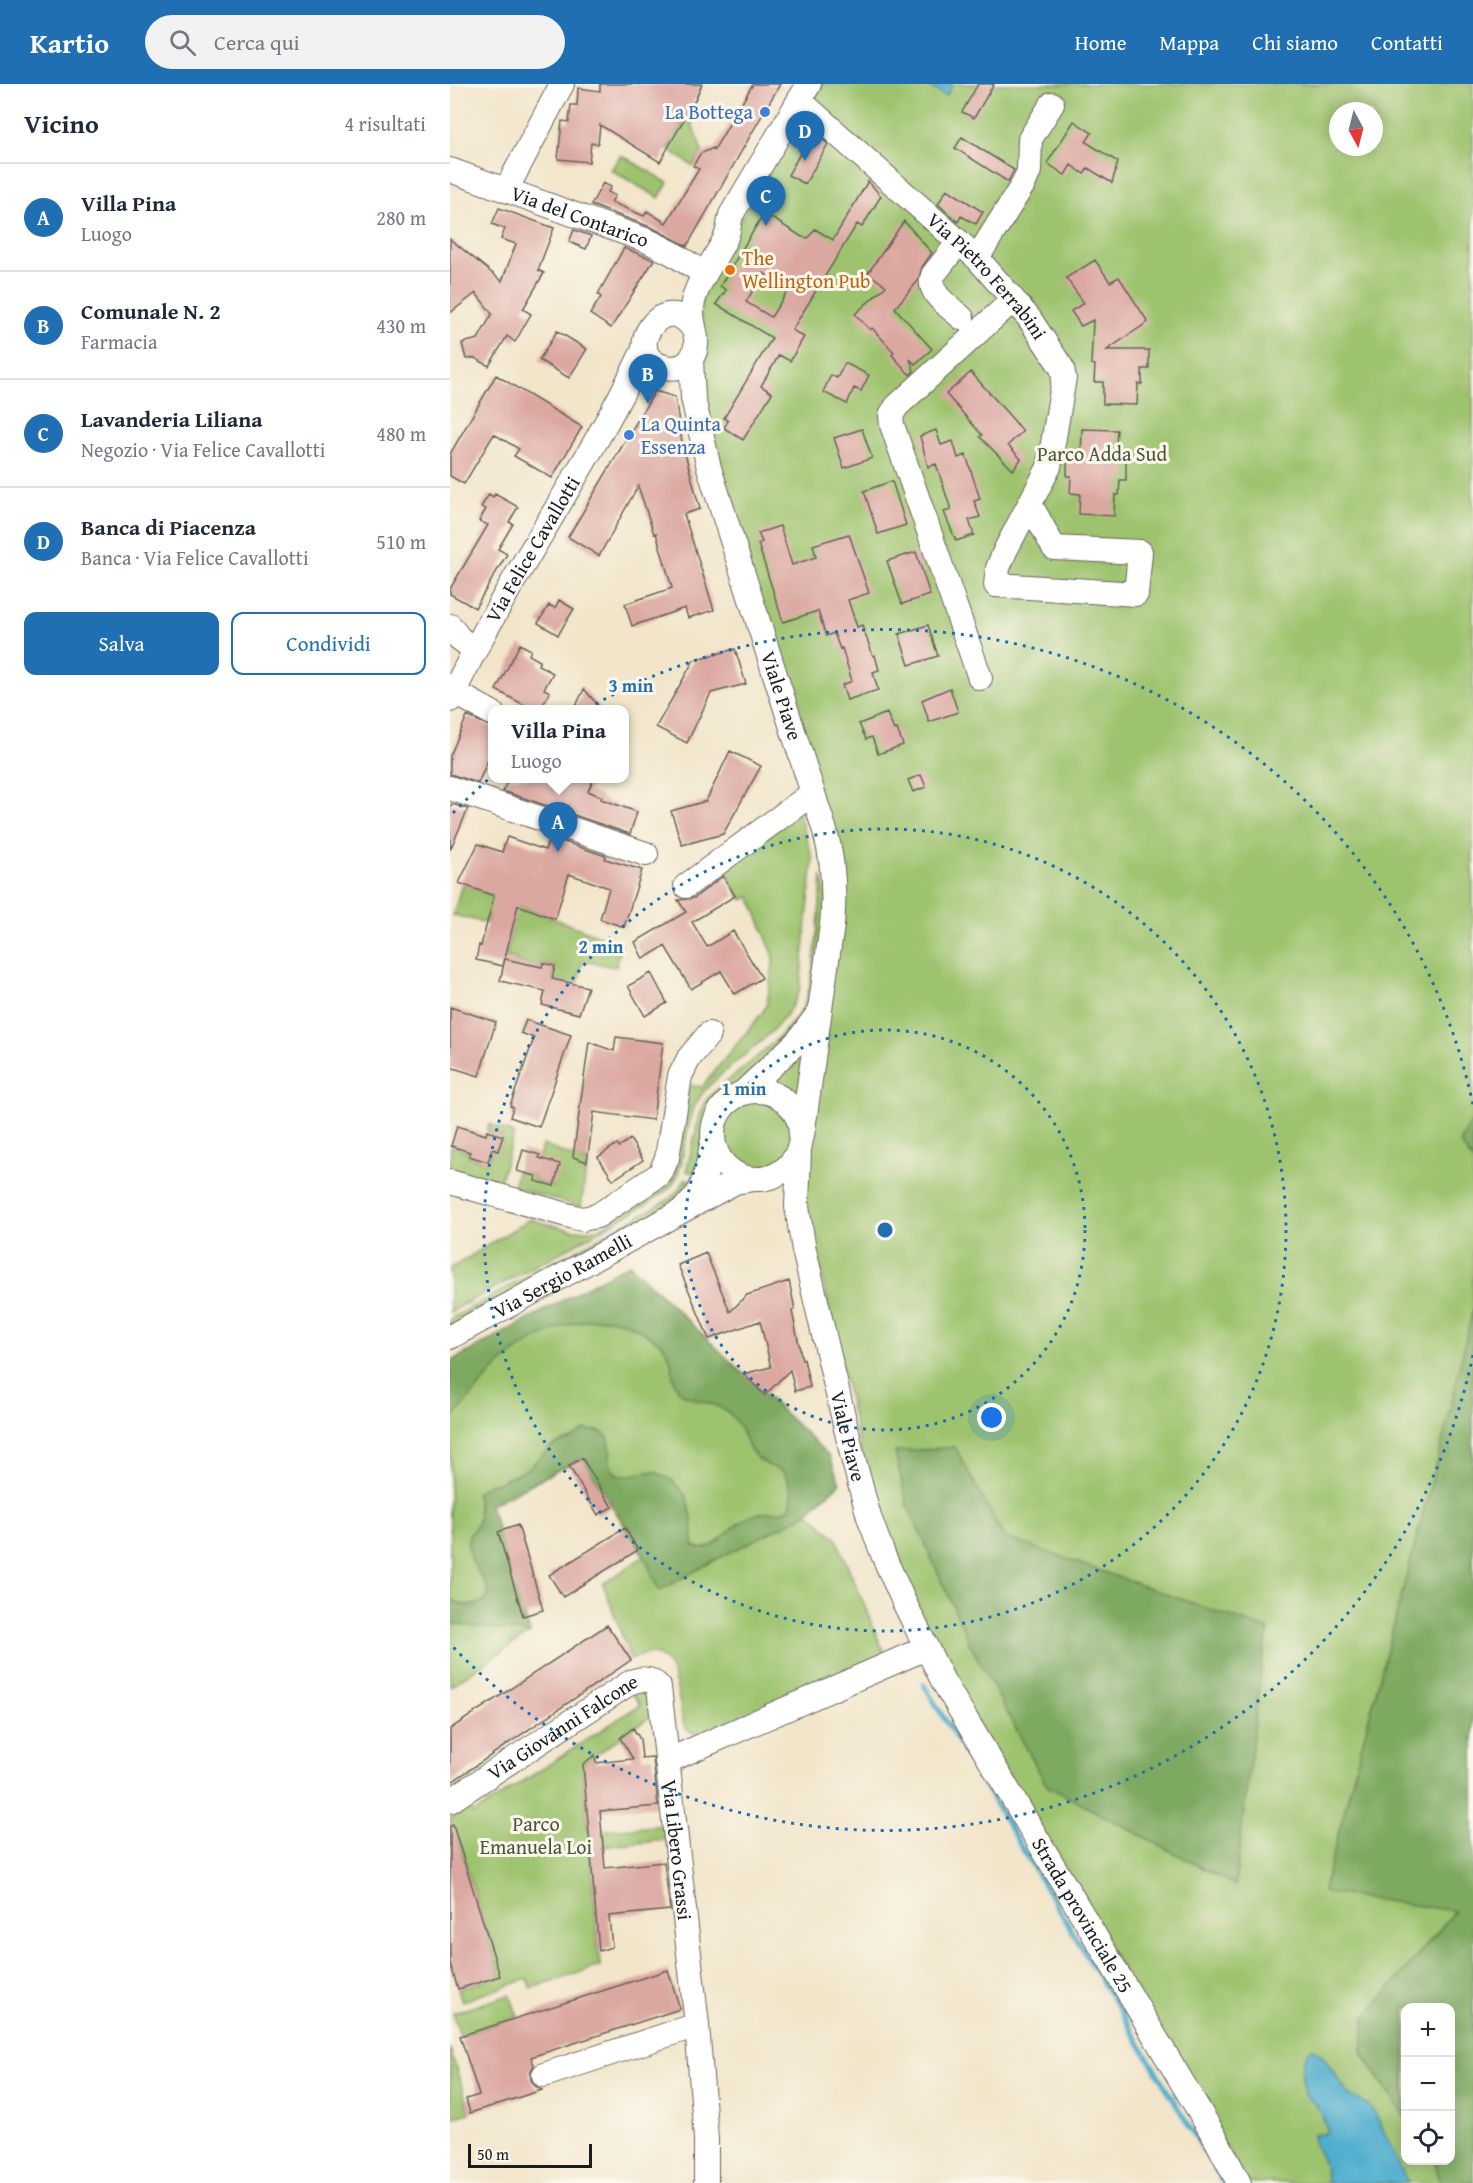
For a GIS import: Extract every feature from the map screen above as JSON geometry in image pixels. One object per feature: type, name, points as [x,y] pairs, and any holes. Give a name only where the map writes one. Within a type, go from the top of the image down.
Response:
[{"type":"street","points":[[506,190],[562,84]]},
{"type":"street","points":[[700,271],[692,308],[692,322],[697,346],[676,364],[651,359],[644,339],[649,327],[663,316],[725,239],[731,215],[804,92]]},
{"type":"street","name":"Via Pietro Ferrabini","points":[[804,92],[977,258],[1029,318],[1062,369],[1064,378],[1049,467],[998,568],[996,585],[1136,594],[1140,552],[1054,548],[1035,513],[1029,507]]},
{"type":"street","points":[[977,258],[1024,183],[1029,171],[1030,139],[1052,104]]},
{"type":"street","name":"Via del Contarico","points":[[450,170],[648,241],[700,271]]},
{"type":"street","points":[[959,242],[931,280],[935,293],[962,318]]},
{"type":"street","points":[[980,678],[892,426],[891,415],[897,406],[1013,300]]},
{"type":"street","points":[[663,316],[680,317],[694,330]]},
{"type":"street","name":"Via Felice Cavallotti","points":[[452,696],[475,650],[546,524],[620,400],[645,347]]},
{"type":"street","name":"Via Felice Cavallotti","points":[[620,400],[676,364]]},
{"type":"street","name":"Viale Piave","points":[[676,364],[693,398],[701,439],[718,500],[830,847],[834,881],[832,925],[800,1143],[797,1179],[798,1217],[844,1426],[869,1517],[884,1557],[926,1648]]},
{"type":"street","points":[[450,626],[463,642],[475,650]]},
{"type":"street","points":[[452,696],[488,711]]},
{"type":"street","points":[[450,788],[646,854]]},
{"type":"street","points":[[686,886],[813,793]]},
{"type":"street","name":"Viale Piave","points":[[798,1217],[790,1200],[771,1182],[740,1175],[727,1167],[717,1155],[713,1140],[714,1125],[720,1111],[730,1100],[744,1092],[807,1031],[818,1014],[822,998]]},
{"type":"street","points":[[450,1182],[582,1219],[597,1216],[660,1174],[667,1158],[680,1076],[689,1058],[709,1034]]},
{"type":"street","name":"Viale Piave","points":[[744,1092],[758,1090],[772,1093],[784,1100],[794,1110],[800,1123],[800,1143]]},
{"type":"street","name":"Via Sergio Ramelli","points":[[675,1214],[690,1205],[699,1193],[713,1140]]},
{"type":"street","points":[[758,1179],[785,1170],[793,1161],[800,1143]]},
{"type":"street","name":"Via Sergio Ramelli","points":[[450,1337],[735,1182],[758,1179]]},
{"type":"street","points":[[667,1761],[926,1648]]},
{"type":"street","name":"Strada provinciale 25","points":[[926,1648],[949,1691],[1216,2139],[1239,2183]]},
{"type":"street","name":"Via Libero Grassi","points":[[648,1680],[659,1687],[661,1694],[697,2025],[706,2139],[706,2183]]},
{"type":"street","name":"Via Giovanni Falcone","points":[[450,1801],[630,1682],[648,1680]]},
{"type":"street","points":[[544,2075],[697,2025]]},
{"type":"green space","name":"Parco Adda Sud","points":[[822,84],[1473,84],[1473,2183],[1247,2183],[933,1648],[875,1517],[803,1191],[838,920],[699,398],[702,283]]},
{"type":"green space","points":[[688,113],[702,151],[693,166],[668,149]]},
{"type":"green space","points":[[621,155],[668,183],[659,198],[611,170]]},
{"type":"green space","points":[[798,812],[813,859],[800,989],[783,1019],[771,1032],[701,1095],[692,1112],[680,1166],[674,1182],[666,1191],[645,1205],[450,1312],[450,1269],[530,1219],[574,1230],[600,1228],[662,1188],[674,1177],[689,1085],[702,1087],[762,1013],[767,1003],[774,957],[750,897],[742,900],[724,869]]},
{"type":"green space","points":[[822,876],[827,899],[813,999],[797,1027],[746,1076],[720,1095],[711,1106],[706,1116],[700,1157],[695,1173],[686,1171],[704,1103],[773,1043],[801,1011],[810,985],[813,966]]},
{"type":"green space","points":[[462,884],[621,944],[616,967],[583,961],[577,985],[552,979],[555,965],[543,963],[542,967],[506,957],[514,918],[490,912],[487,923],[453,915]]},
{"type":"green space","points":[[809,1031],[801,1111],[782,1092],[767,1087]]},
{"type":"green space","points":[[757,1099],[777,1105],[787,1115],[793,1135],[787,1155],[777,1165],[757,1171],[737,1165],[727,1155],[721,1135],[727,1115],[737,1105]]},
{"type":"green space","points":[[1473,1118],[1473,1161],[1460,1143]]},
{"type":"green space","points":[[489,1124],[514,1134],[499,1183],[450,1169],[451,1146],[470,1152],[469,1157],[488,1162],[492,1149],[498,1150],[503,1136],[487,1131]]},
{"type":"green space","points":[[542,1145],[587,1162],[581,1207],[513,1187],[517,1171],[536,1176],[535,1181],[554,1186],[539,1158]]},
{"type":"green space","points":[[685,1179],[692,1180],[673,1206],[450,1328],[450,1319],[670,1199]]},
{"type":"green space","points":[[629,1264],[829,1456],[840,1483],[808,1512],[836,1538],[885,1655],[705,1734],[694,1733],[685,1727],[677,1688],[667,1663],[658,1656],[647,1654],[631,1660],[603,1584],[644,1556],[582,1458],[490,1505],[530,1633],[450,1686],[450,1362]]},
{"type":"green space","points":[[629,1264],[829,1456],[840,1483],[801,1517],[659,1591],[645,1557],[581,1458],[490,1505],[530,1633],[450,1623],[450,1599],[465,1605],[477,1605],[488,1595],[468,1546],[469,1535],[479,1518],[476,1493],[489,1484],[500,1482],[527,1469],[551,1447],[572,1439],[585,1430],[600,1431],[608,1437],[610,1463],[617,1474],[625,1476],[654,1471],[673,1481],[686,1496],[692,1517],[693,1545],[698,1548],[713,1545],[751,1516],[790,1508],[791,1490],[784,1472],[756,1456],[730,1414],[718,1406],[690,1398],[680,1392],[674,1381],[667,1351],[661,1344],[634,1327],[619,1321],[600,1319],[570,1324],[526,1345],[495,1370],[450,1421],[450,1362]]},
{"type":"green space","points":[[1473,1308],[1473,2183],[1441,2183],[1435,2165],[1455,2165],[1455,2003],[1401,2003],[1401,2111],[1362,2053],[1365,2017],[1455,1911],[1323,1892],[1448,1419]]},
{"type":"green space","points":[[955,1447],[1004,1537],[1269,1630],[1263,1655],[1235,1885],[1047,1786],[971,1646],[907,1504],[895,1452]]},
{"type":"green space","name":"Parco Emanuela Loi","points":[[641,1690],[649,1696],[654,1714],[583,1764],[588,1832],[665,1825],[666,1840],[590,1848],[600,1966],[531,1988],[527,1979],[462,2001],[458,1989],[500,1976],[458,1840],[450,1841],[450,1819],[469,1807],[473,1814],[640,1705],[632,1693]]},
{"type":"green space","points":[[510,1995],[518,2017],[460,2036],[453,2013]]},
{"type":"green space","points":[[450,2049],[470,2113],[450,2118]]},
{"type":"water","points":[[925,84],[953,84],[946,96]]},
{"type":"water","points":[[1312,2048],[1322,2055],[1349,2095],[1367,2104],[1376,2115],[1408,2183],[1327,2183],[1324,2164],[1313,2135],[1328,2131],[1318,2108],[1306,2095],[1302,2076],[1304,2058]]},
{"type":"building","points":[[600,84],[702,84],[660,162],[600,125],[598,144],[591,143],[589,162],[558,159],[562,121],[569,122],[571,105],[577,105],[578,88],[600,91]]},
{"type":"building","points":[[753,84],[780,84],[687,246],[653,228],[591,205],[603,183],[611,187],[608,192],[615,196],[611,202],[644,216],[647,211],[666,223],[699,169],[693,166],[700,154],[713,148],[714,150]]},
{"type":"building","points":[[978,84],[994,84],[974,118],[962,112]]},
{"type":"building","points":[[1074,121],[1092,133],[1086,142],[1118,162],[1112,183],[1088,168],[1084,174],[1071,165],[1065,175],[1047,163]]},
{"type":"building","points":[[813,131],[828,144],[805,184],[788,175]]},
{"type":"building","points":[[962,137],[1014,170],[1008,182],[955,148]]},
{"type":"building","points":[[868,181],[881,196],[862,227],[857,224],[792,330],[804,337],[790,361],[779,355],[761,386],[772,393],[743,440],[724,428],[728,421],[724,418],[772,338],[716,304],[726,290],[720,286],[764,213],[802,237],[808,238],[815,229],[833,240]],"holes":[[[763,273],[789,289],[771,317],[746,302]]]},
{"type":"building","points":[[947,189],[983,212],[976,224],[961,216],[958,222],[938,204]]},
{"type":"building","points":[[499,208],[554,228],[538,270],[544,273],[523,309],[531,314],[515,342],[507,336],[489,366],[475,358],[466,359],[462,343],[478,339],[492,314],[476,293],[450,313],[450,239],[502,281],[516,244],[501,239],[505,229],[492,224]]},
{"type":"building","points":[[904,221],[932,253],[922,267],[918,281],[895,308],[932,349],[915,364],[910,359],[914,371],[910,375],[892,355],[894,352],[872,328],[870,330],[855,314],[886,286],[868,273]]},
{"type":"building","points":[[574,230],[591,236],[586,249],[569,242]]},
{"type":"building","points":[[624,248],[654,260],[611,328],[590,314],[601,297],[598,294]]},
{"type":"building","points":[[1095,260],[1110,282],[1119,277],[1148,322],[1107,350],[1149,350],[1149,369],[1142,369],[1142,384],[1138,384],[1137,405],[1103,404],[1103,382],[1094,382],[1095,365],[1091,364],[1093,320],[1081,326],[1071,311],[1084,303],[1066,278]]},
{"type":"building","points":[[557,331],[587,349],[569,378],[539,360]]},
{"type":"building","points":[[845,363],[869,375],[861,391],[854,388],[847,404],[823,392],[831,375],[837,378]]},
{"type":"building","points":[[971,372],[1023,431],[1008,445],[1021,459],[1013,470],[980,437],[982,435],[946,394]]},
{"type":"building","points":[[496,375],[582,427],[552,478],[514,456],[519,449],[494,434],[464,484],[450,476],[450,454]]},
{"type":"building","points":[[655,391],[675,397],[682,442],[700,509],[684,514],[714,610],[688,618],[685,608],[632,626],[625,604],[672,588],[656,533],[654,534],[638,486],[599,556],[568,537]]},
{"type":"building","points":[[862,429],[872,458],[844,468],[834,438]]},
{"type":"building","points":[[1082,429],[1117,430],[1115,460],[1126,460],[1126,480],[1120,480],[1119,495],[1115,495],[1114,516],[1079,514],[1080,494],[1070,493],[1071,476],[1067,476],[1067,458],[1081,458]]},
{"type":"building","points":[[936,430],[941,445],[953,441],[958,458],[966,455],[980,499],[974,501],[980,517],[969,520],[974,535],[956,541],[944,512],[951,510],[936,464],[928,467],[920,436]]},
{"type":"building","points":[[892,481],[906,525],[878,534],[864,491]]},
{"type":"building","points":[[489,494],[493,497],[495,494],[518,507],[509,522],[513,524],[498,549],[507,554],[475,608],[450,594],[450,589],[488,525],[479,521],[486,509],[481,507]]},
{"type":"building","points":[[780,526],[792,565],[816,557],[813,545],[849,534],[869,593],[848,600],[857,627],[862,625],[873,656],[875,655],[879,670],[873,672],[878,690],[847,700],[842,685],[852,681],[842,648],[840,649],[834,633],[826,636],[818,611],[783,622],[758,544],[762,542],[758,533]]},
{"type":"building","points":[[916,552],[930,595],[902,604],[887,561]]},
{"type":"building","points":[[559,600],[574,609],[558,635],[538,623],[549,605],[555,608]]},
{"type":"building","points":[[928,625],[938,656],[909,665],[899,634]]},
{"type":"building","points":[[520,644],[531,650],[529,655],[540,661],[538,665],[553,673],[544,689],[550,692],[543,705],[524,705],[496,690]]},
{"type":"building","points":[[735,649],[746,684],[711,693],[687,743],[656,727],[694,660]]},
{"type":"building","points":[[950,688],[958,712],[929,722],[922,700]]},
{"type":"building","points":[[584,689],[598,705],[576,705]]},
{"type":"building","points":[[887,713],[903,745],[878,754],[872,737],[866,739],[859,724]]},
{"type":"building","points":[[467,716],[488,725],[488,760],[478,783],[450,774],[450,756]]},
{"type":"building","points":[[730,751],[761,766],[723,834],[682,845],[671,811],[706,801]]},
{"type":"building","points":[[921,775],[926,787],[913,792],[908,780]]},
{"type":"building","points":[[507,783],[592,783],[588,791],[602,797],[601,799],[637,812],[630,834],[503,791]]},
{"type":"building","points":[[452,804],[468,809],[450,850],[450,808]]},
{"type":"building","points":[[507,837],[545,850],[550,837],[606,856],[605,859],[642,870],[624,927],[600,919],[609,888],[569,874],[555,919],[518,905],[503,966],[476,960],[494,896],[459,883],[478,844],[502,852]]},
{"type":"building","points":[[723,876],[735,896],[692,922],[707,947],[733,931],[762,978],[735,994],[721,971],[691,989],[665,946],[643,959],[635,942],[686,912],[678,900],[694,898]]},
{"type":"building","points":[[505,959],[542,967],[543,963],[555,966],[552,979],[588,987],[579,1014],[542,1005],[545,991],[500,981]]},
{"type":"building","points":[[651,973],[667,1003],[645,1016],[628,986]]},
{"type":"building","points":[[450,1007],[496,1022],[479,1076],[450,1067]]},
{"type":"building","points":[[526,1020],[571,1035],[539,1127],[510,1117],[513,1107],[510,1106],[534,1038],[521,1033]]},
{"type":"building","points":[[616,1037],[663,1043],[653,1120],[594,1112],[587,1162],[573,1157],[589,1042],[614,1051]]},
{"type":"building","points":[[457,1126],[486,1135],[487,1131],[503,1136],[498,1151],[492,1149],[488,1162],[469,1156],[470,1152],[451,1146]]},
{"type":"building","points":[[630,1139],[643,1160],[613,1180],[598,1157],[617,1144],[619,1147]]},
{"type":"building","points":[[523,1150],[540,1155],[539,1158],[560,1164],[554,1186],[535,1181],[536,1176],[517,1171]]},
{"type":"building","points":[[706,1253],[730,1312],[747,1295],[789,1281],[795,1309],[792,1311],[810,1387],[795,1391],[790,1370],[765,1395],[743,1374],[771,1367],[760,1321],[709,1339],[678,1265]]},
{"type":"building","points":[[582,1458],[612,1507],[598,1515],[569,1466]]},
{"type":"building","points":[[518,1525],[543,1610],[523,1616],[498,1532]]},
{"type":"building","points":[[625,1528],[638,1550],[563,1597],[549,1575]]},
{"type":"building","points":[[607,1625],[631,1660],[450,1783],[450,1729]]},
{"type":"building","points":[[633,1728],[640,1739],[642,1758],[653,1757],[658,1806],[600,1811],[605,1868],[664,1862],[670,1910],[609,1916],[612,1947],[599,1951],[583,1764],[595,1755],[596,1763],[633,1759],[620,1738]]},
{"type":"building","points":[[453,1825],[500,1976],[458,1989],[450,1963],[450,1826]]},
{"type":"building","points":[[668,1970],[680,2009],[531,2057],[534,2065],[530,2073],[531,2080],[542,2090],[470,2113],[466,2099],[479,2095],[460,2036]]},
{"type":"waterway","points":[[924,1685],[1207,2156]]},
{"type":"waterway","points":[[1215,2170],[1223,2183]]},
{"type":"place","name":"La Bottega","points":[[765,112]]},
{"type":"place","name":"Banca di Piacenza","points":[[805,161]]},
{"type":"place","name":"Lavanderia Liliana","points":[[766,226]]},
{"type":"place","name":"The Wellington Pub","points":[[730,270]]},
{"type":"place","name":"Comunale N. 2","points":[[648,404]]},
{"type":"place","name":"La Quinta Essenza","points":[[629,435]]},
{"type":"place","name":"Villa Pina","points":[[558,852]]}]
